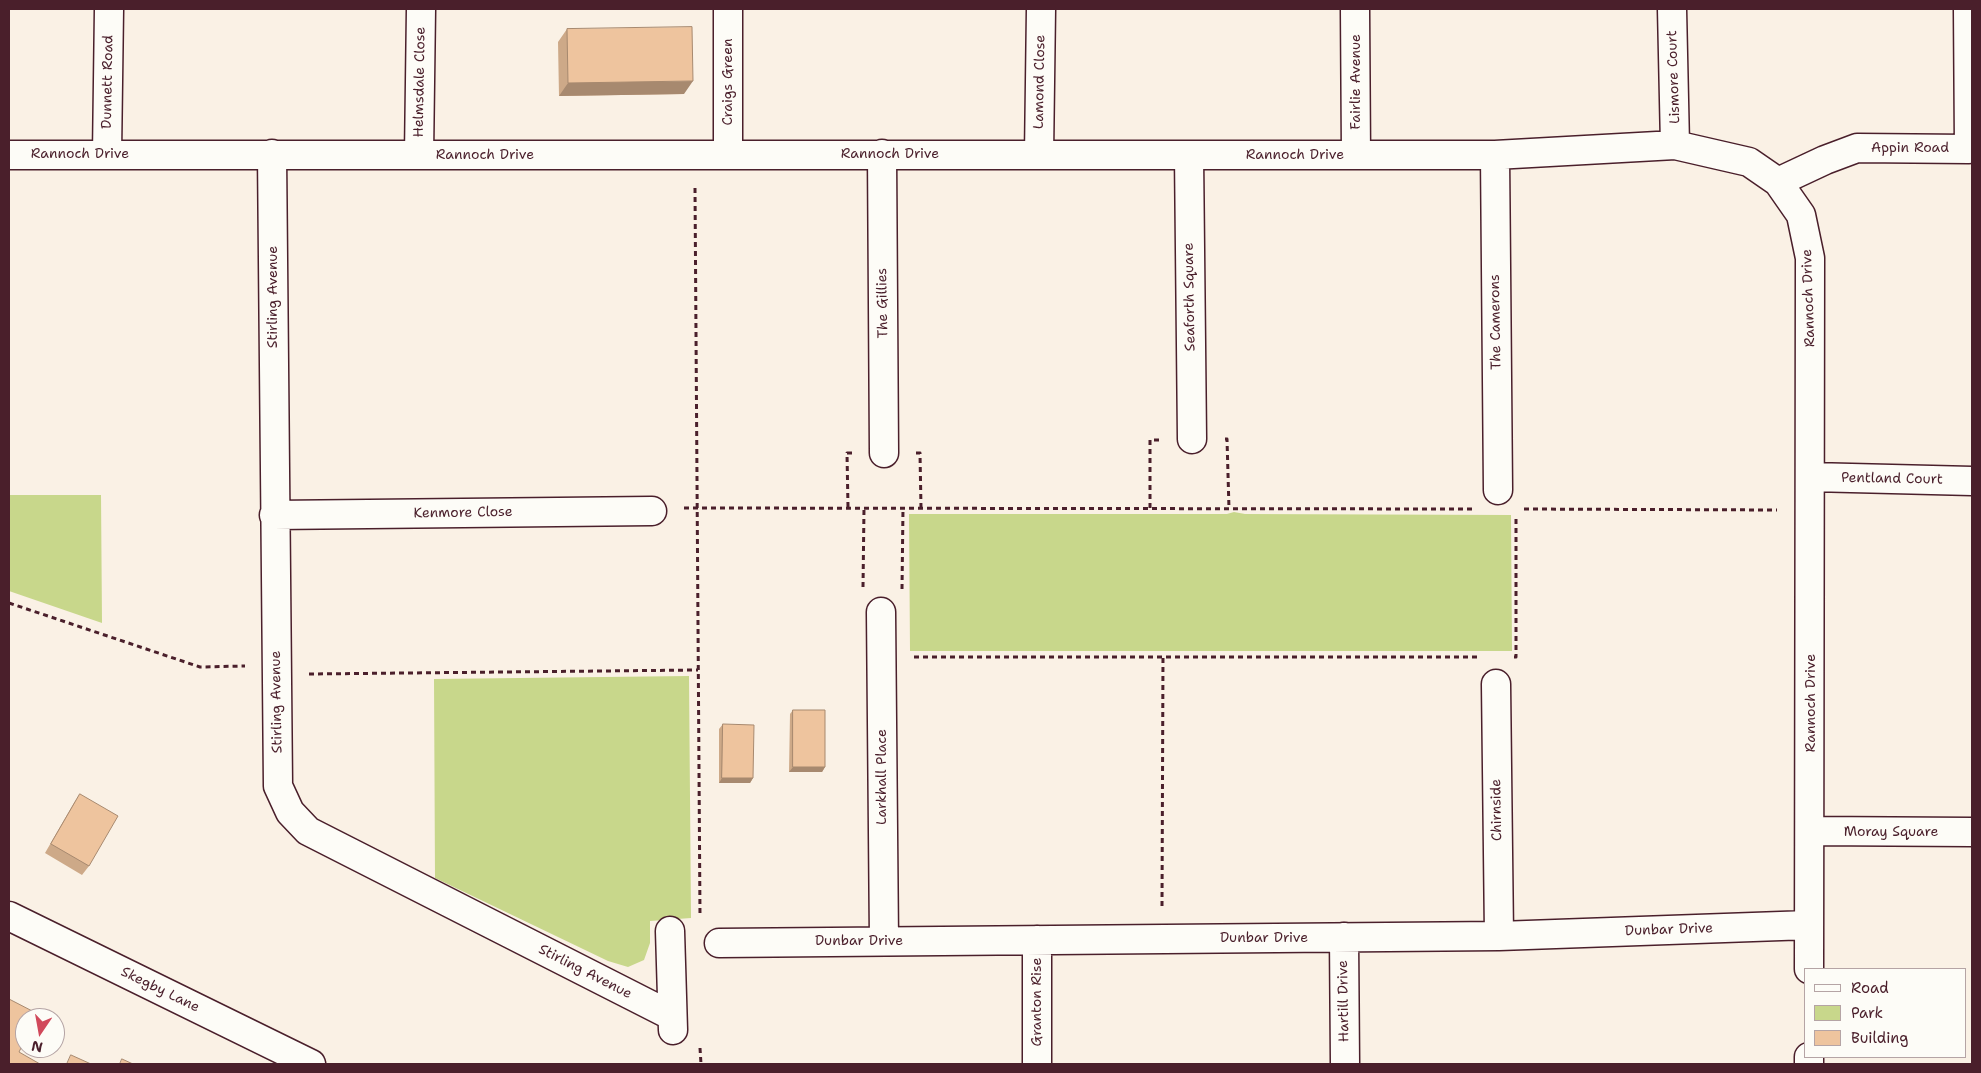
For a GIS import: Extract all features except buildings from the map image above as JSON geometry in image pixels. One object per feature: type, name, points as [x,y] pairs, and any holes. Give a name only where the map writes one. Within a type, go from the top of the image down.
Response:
[{"type":"street","name":"Dunnett Road","points":[[107,154],[109,9]]},
{"type":"street","name":"Helmsdale Close","points":[[419,155],[421,9]]},
{"type":"street","name":"Craigs Green","points":[[728,9],[728,154]]},
{"type":"street","name":"Lamond Close","points":[[1039,155],[1041,9]]},
{"type":"street","name":"Fairlie Avenue","points":[[1355,9],[1356,155]]},
{"type":"street","name":"Lismore Court","points":[[1672,9],[1676,144]]},
{"type":"street","name":"Appin Road","points":[[1778,182],[1825,160],[1858,148],[1970,149],[1968,9]]},
{"type":"street","name":"Rannoch Drive","points":[[9,154],[1356,155],[1495,154],[1676,144],[1749,162],[1778,182],[1801,215],[1810,258],[1811,831],[1809,968]]},
{"type":"street","name":"Stirling Avenue","points":[[272,154],[278,786],[290,812],[308,831],[673,1023],[670,931]]},
{"type":"street","name":"The Gillies","points":[[882,154],[884,453]]},
{"type":"street","name":"The Camerons","points":[[1495,154],[1498,490]]},
{"type":"street","name":"Seaforth Square","points":[[1189,155],[1192,440]]},
{"type":"street","name":"Pentland Court","points":[[1811,477],[1972,481]]},
{"type":"street","name":"Kenmore Close","points":[[274,515],[652,511]]},
{"type":"street","name":"Larkhall Place","points":[[881,612],[884,941]]},
{"type":"street","name":"Chirnside","points":[[1496,684],[1499,936]]},
{"type":"street","name":"Moray Square","points":[[1811,831],[1972,832]]},
{"type":"street","name":"Skegby Lane","points":[[9,916],[311,1064]]},
{"type":"street","name":"Dunbar Drive","points":[[710,933],[884,941],[1038,940],[1499,936],[1809,925]]},
{"type":"street","name":"Hartill Drive","points":[[1344,937],[1345,1064]]},
{"type":"street","name":"Granton Rise","points":[[1037,1064],[1038,940]]},
{"type":"path","points":[[695,155],[698,670],[710,933]]},
{"type":"path","points":[[652,511],[696,507],[1478,509]]},
{"type":"path","points":[[863,591],[864,508]]},
{"type":"path","points":[[902,590],[903,508]]},
{"type":"path","points":[[1506,657],[1516,657],[1516,509],[1810,510]]},
{"type":"path","points":[[9,603],[200,667],[276,670],[698,670]]},
{"type":"path","points":[[1162,657],[1162,939]]},
{"type":"path","points":[[882,658],[1486,657]]},
{"type":"path","points":[[700,1046],[700,1064]]},
{"type":"green space","points":[[9,495],[101,495],[102,623],[9,591]]},
{"type":"green space","points":[[1234,512],[1245,514],[1511,515],[1512,651],[910,651],[909,514],[1227,514]]},
{"type":"green space","points":[[689,676],[691,918],[650,921],[650,943],[644,960],[628,967],[608,961],[435,878],[434,679]]}]
